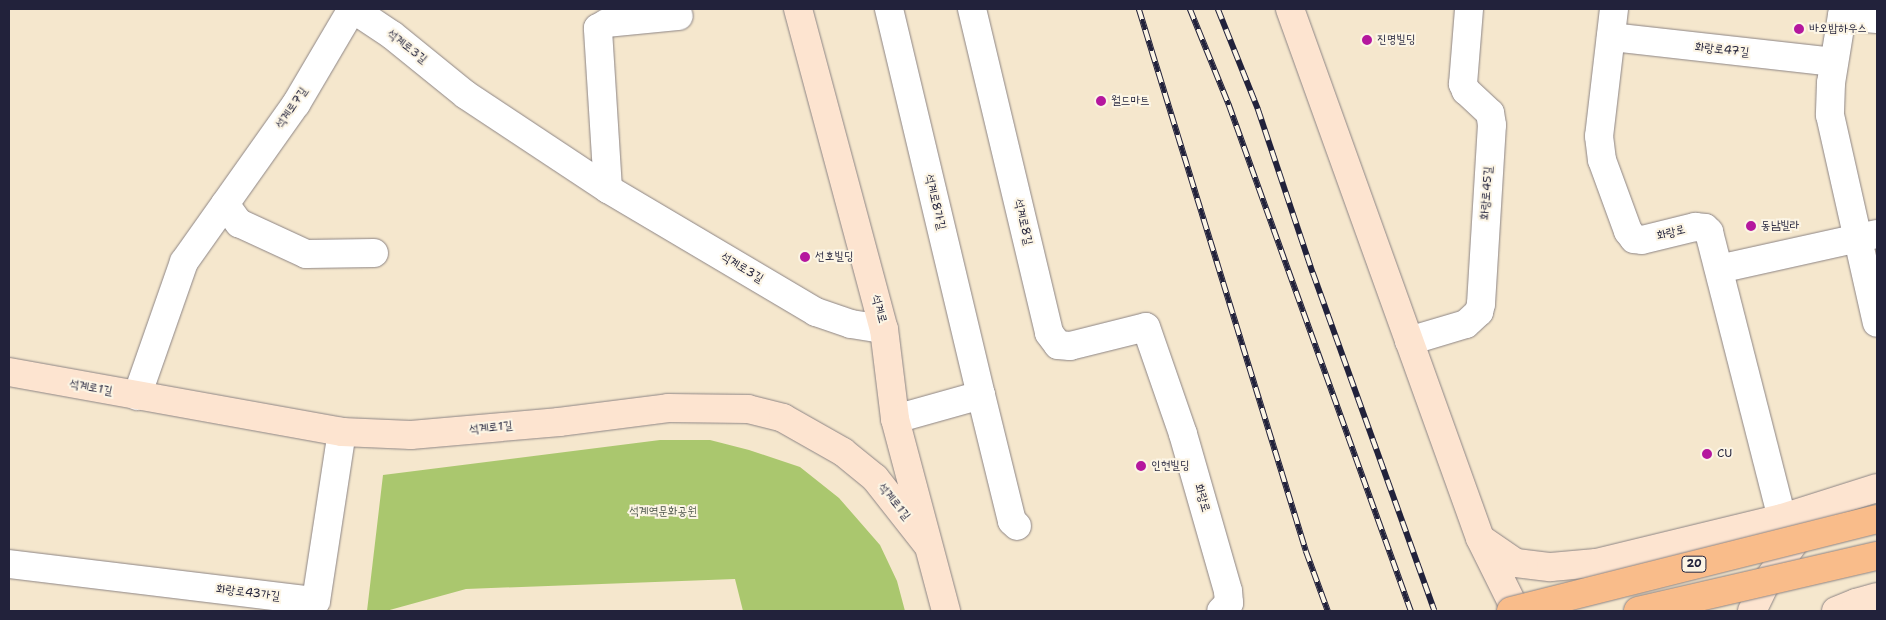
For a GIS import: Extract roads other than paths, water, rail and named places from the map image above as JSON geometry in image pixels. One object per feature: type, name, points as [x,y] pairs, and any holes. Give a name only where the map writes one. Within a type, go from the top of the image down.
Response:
[{"type":"main road","name":"20","points":[[1510,611],[1877,518]]},
{"type":"main road","points":[[1638,611],[1877,556]]},
{"type":"street","name":"석계로3길","points":[[353,9],[392,35],[466,95],[608,189],[816,312],[851,324],[884,329]]},
{"type":"street","name":"석계로7길","points":[[137,396],[184,262],[296,104],[353,9]]},
{"type":"street","name":"석계로","points":[[798,9],[884,329],[895,419],[946,611]]},
{"type":"street","name":"석계로8가길","points":[[889,9],[1012,521],[1017,526]]},
{"type":"street","name":"석계로8길","points":[[972,9],[1049,333],[1058,345],[1070,346],[1146,327]]},
{"type":"street","points":[[1290,9],[1480,538],[1516,611]]},
{"type":"street","name":"화랑로45길","points":[[1409,341],[1466,324],[1479,312],[1481,304],[1492,125],[1490,113],[1466,91],[1463,84],[1469,9]]},
{"type":"street","name":"화랑로","points":[[1614,9],[1599,148],[1630,236],[1634,239],[1642,240],[1695,227],[1705,228],[1711,236],[1782,518]]},
{"type":"street","points":[[1877,19],[1842,12],[1829,101],[1830,115],[1867,236],[1877,323]]},
{"type":"street","points":[[608,189],[598,28],[607,23],[679,16]]},
{"type":"street","name":"화랑로47길","points":[[1611,37],[1834,62]]},
{"type":"street","points":[[225,204],[239,223],[306,254],[374,252]]},
{"type":"street","points":[[1719,269],[1867,236]]},
{"type":"street","name":"화랑로","points":[[1146,327],[1183,434],[1228,591],[1229,603],[1221,611]]},
{"type":"street","name":"석계로1길","points":[[9,372],[342,432],[412,435],[559,422],[668,408],[748,409],[783,418],[843,452],[875,478],[927,544]]},
{"type":"street","points":[[895,419],[981,395]]},
{"type":"street","name":"화랑로43가길","points":[[9,564],[316,601],[342,432]]},
{"type":"street","points":[[1480,538],[1516,563],[1551,567],[1596,563],[1782,518],[1834,500],[1877,488]]},
{"type":"street","points":[[1752,611],[1765,584],[1804,528],[1834,500]]},
{"type":"street","points":[[1836,611],[1856,602],[1877,597]]},
{"type":"railway","points":[[1139,9],[1306,551],[1328,611]]},
{"type":"railway","points":[[1190,9],[1229,105],[1411,611]]},
{"type":"railway","points":[[1218,9],[1258,109],[1313,273],[1435,611]]},
{"type":"place","name":"바오밥하우스","points":[[1799,29]]},
{"type":"place","name":"진명빌딩","points":[[1367,40]]},
{"type":"place","name":"월드마트","points":[[1101,101]]},
{"type":"place","name":"동남빌라","points":[[1751,226]]},
{"type":"place","name":"선호빌딩","points":[[805,257]]},
{"type":"place","name":"CU","points":[[1707,454]]},
{"type":"place","name":"인현빌딩","points":[[1141,466]]},
{"type":"park label","name":"석계역문화공원","points":[[663,512]]}]
